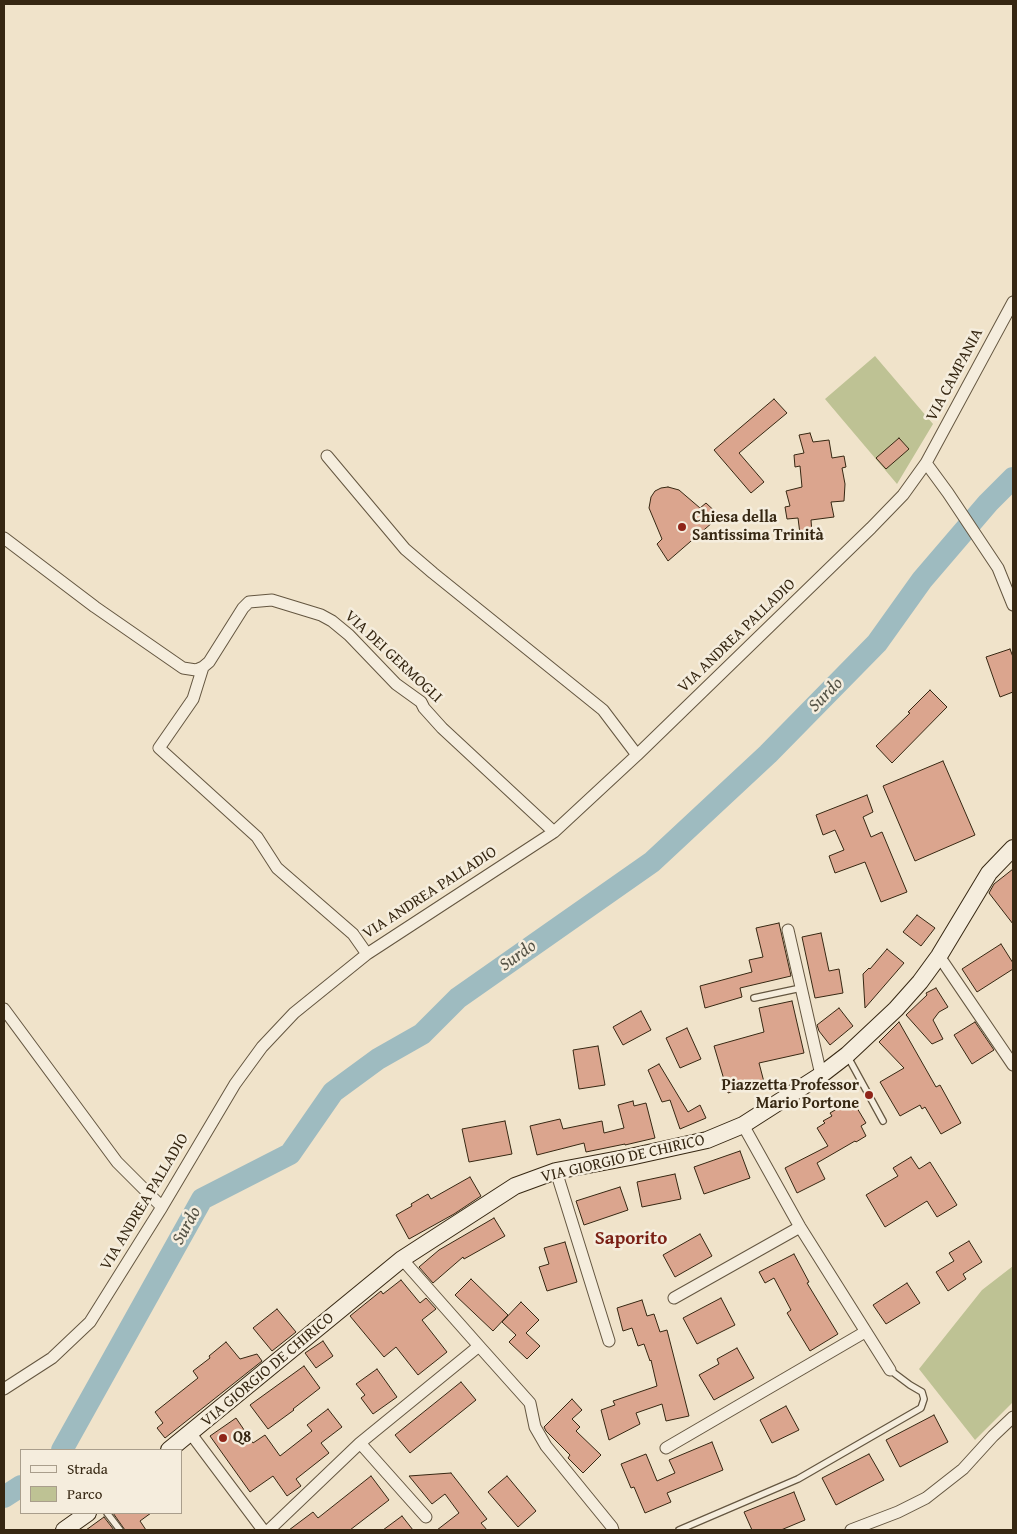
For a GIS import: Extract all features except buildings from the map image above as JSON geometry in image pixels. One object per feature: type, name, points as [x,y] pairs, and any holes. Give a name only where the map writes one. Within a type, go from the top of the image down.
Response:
[{"type":"main road","name":"VIA GIORGIO DE CHIRICO","points":[[170,1449],[402,1259],[514,1186],[556,1171],[707,1140],[743,1125],[820,1075],[847,1055],[896,1010],[939,956],[989,873],[1013,848]]},
{"type":"main road","points":[[64,1530],[87,1514]]},
{"type":"street","name":"VIA CAMPANIA","points":[[926,463],[1013,302]]},
{"type":"street","points":[[327,456],[405,549],[433,574],[603,710],[637,755]]},
{"type":"street","points":[[926,463],[998,568],[1013,605]]},
{"type":"street","name":"VIA ANDREA PALLADIO","points":[[4,1389],[52,1358],[90,1322],[162,1207],[235,1084],[262,1047],[294,1013],[367,954],[554,832],[637,755],[871,528],[903,495],[926,463]]},
{"type":"street","points":[[4,538],[95,607],[183,668],[196,670],[203,667]]},
{"type":"street","name":"VIA DEI GERMOGLI","points":[[203,667],[209,662],[243,608],[249,602],[272,600],[322,615],[349,635],[396,684],[421,702],[442,728],[554,832]]},
{"type":"street","points":[[203,667],[193,699],[159,748],[257,837],[277,868],[353,934],[367,954]]},
{"type":"street","points":[[788,930],[820,1075]]},
{"type":"street","points":[[939,956],[1013,1065]]},
{"type":"street","points":[[4,1009],[118,1162],[162,1207]]},
{"type":"street","points":[[743,1125],[800,1227],[890,1370]]},
{"type":"street","points":[[556,1171],[609,1341]]},
{"type":"street","points":[[674,1298],[800,1227]]},
{"type":"street","points":[[402,1259],[530,1403],[535,1427],[546,1446],[612,1526],[612,1530]]},
{"type":"street","points":[[666,1448],[865,1332]]},
{"type":"street","points":[[269,1530],[360,1442],[479,1346]]},
{"type":"street","points":[[851,1530],[898,1512],[926,1498],[962,1469],[1013,1416]]},
{"type":"street","points":[[191,1434],[263,1530]]},
{"type":"street","points":[[360,1442],[426,1517]]},
{"type":"lane","points":[[754,998],[801,988]]},
{"type":"lane","points":[[847,1055],[883,1121]]},
{"type":"lane","points":[[679,1530],[798,1479],[921,1408],[924,1398],[922,1392],[890,1370]]},
{"type":"lane","points":[[108,1514],[120,1530]]},
{"type":"green space","points":[[875,356],[933,424],[897,484],[825,399]]},
{"type":"green space","points":[[1013,1266],[1013,1402],[975,1440],[919,1369],[982,1290]]},
{"type":"waterway","name":"Surdo","points":[[63,1449],[202,1199],[290,1154],[333,1092],[378,1059],[422,1034],[458,998],[652,862],[768,754],[877,643],[922,580],[988,503],[1013,478]]},
{"type":"waterway","name":"Surdo","points":[[4,1497],[20,1487]]},
{"type":"place","name":"Chiesa della Santissima Trinità","points":[[682,527]]},
{"type":"place","name":"Piazzetta Professor Mario Portone","points":[[869,1095]]},
{"type":"place","name":"Q8","points":[[223,1438]]},
{"type":"district","name":"Saporito","points":[[631,1239]]}]
